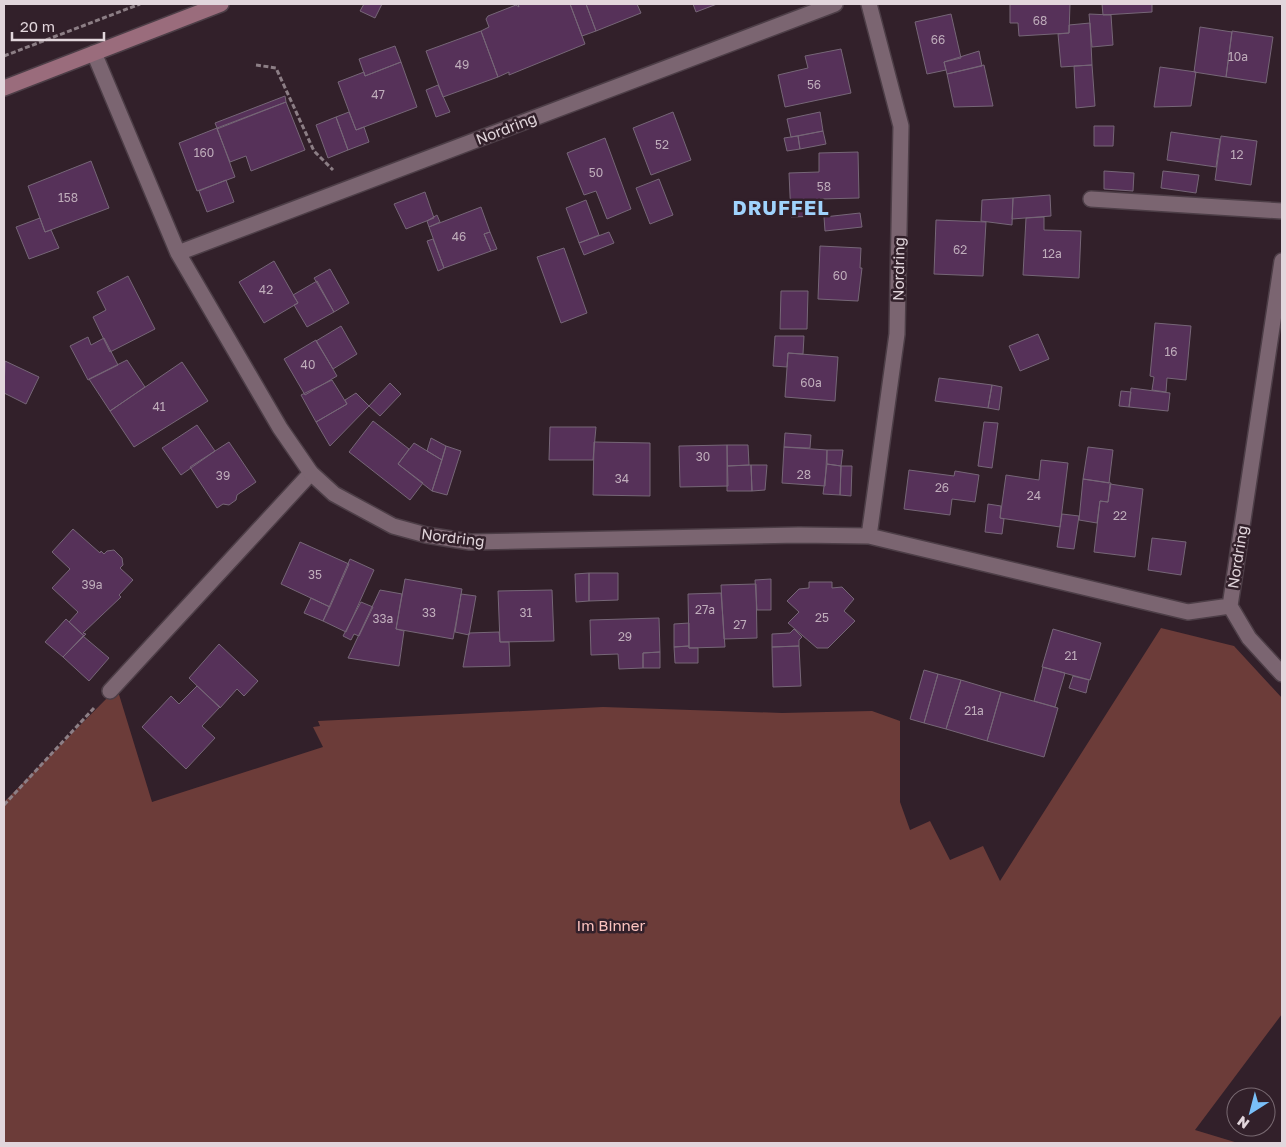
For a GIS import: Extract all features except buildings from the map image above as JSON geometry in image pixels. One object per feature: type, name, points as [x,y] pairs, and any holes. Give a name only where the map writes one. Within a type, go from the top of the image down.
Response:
[{"type":"street","points":[[4,88],[221,4]]},
{"type":"street","name":"Nordring","points":[[178,253],[350,186],[835,4]]},
{"type":"street","name":"Nordring","points":[[869,4],[900,126],[897,334],[870,536]]},
{"type":"street","name":"Nordring","points":[[94,53],[178,253],[280,428],[311,473],[334,494],[393,526],[426,535],[470,542],[799,535],[870,536],[1188,612],[1230,606],[1282,261]]},
{"type":"street","points":[[1091,199],[1282,211]]},
{"type":"street","points":[[110,691],[311,473]]},
{"type":"street","points":[[1230,606],[1249,638],[1282,674]]},
{"type":"path","points":[[4,56],[140,4]]},
{"type":"path","points":[[256,65],[276,68],[314,151],[350,186]]},
{"type":"path","points":[[4,805],[110,691]]},
{"type":"green space","name":"Im Binner","points":[[1161,628],[1234,646],[1282,698],[1282,1014],[1195,1130],[1238,1143],[4,1143],[4,802],[117,688],[152,802],[323,747],[313,727],[320,726],[318,721],[603,707],[782,713],[872,711],[900,721],[900,802],[910,830],[930,821],[950,860],[983,846],[1000,881]]},
{"type":"district","name":"DRUFFEL","points":[[781,207]]}]
